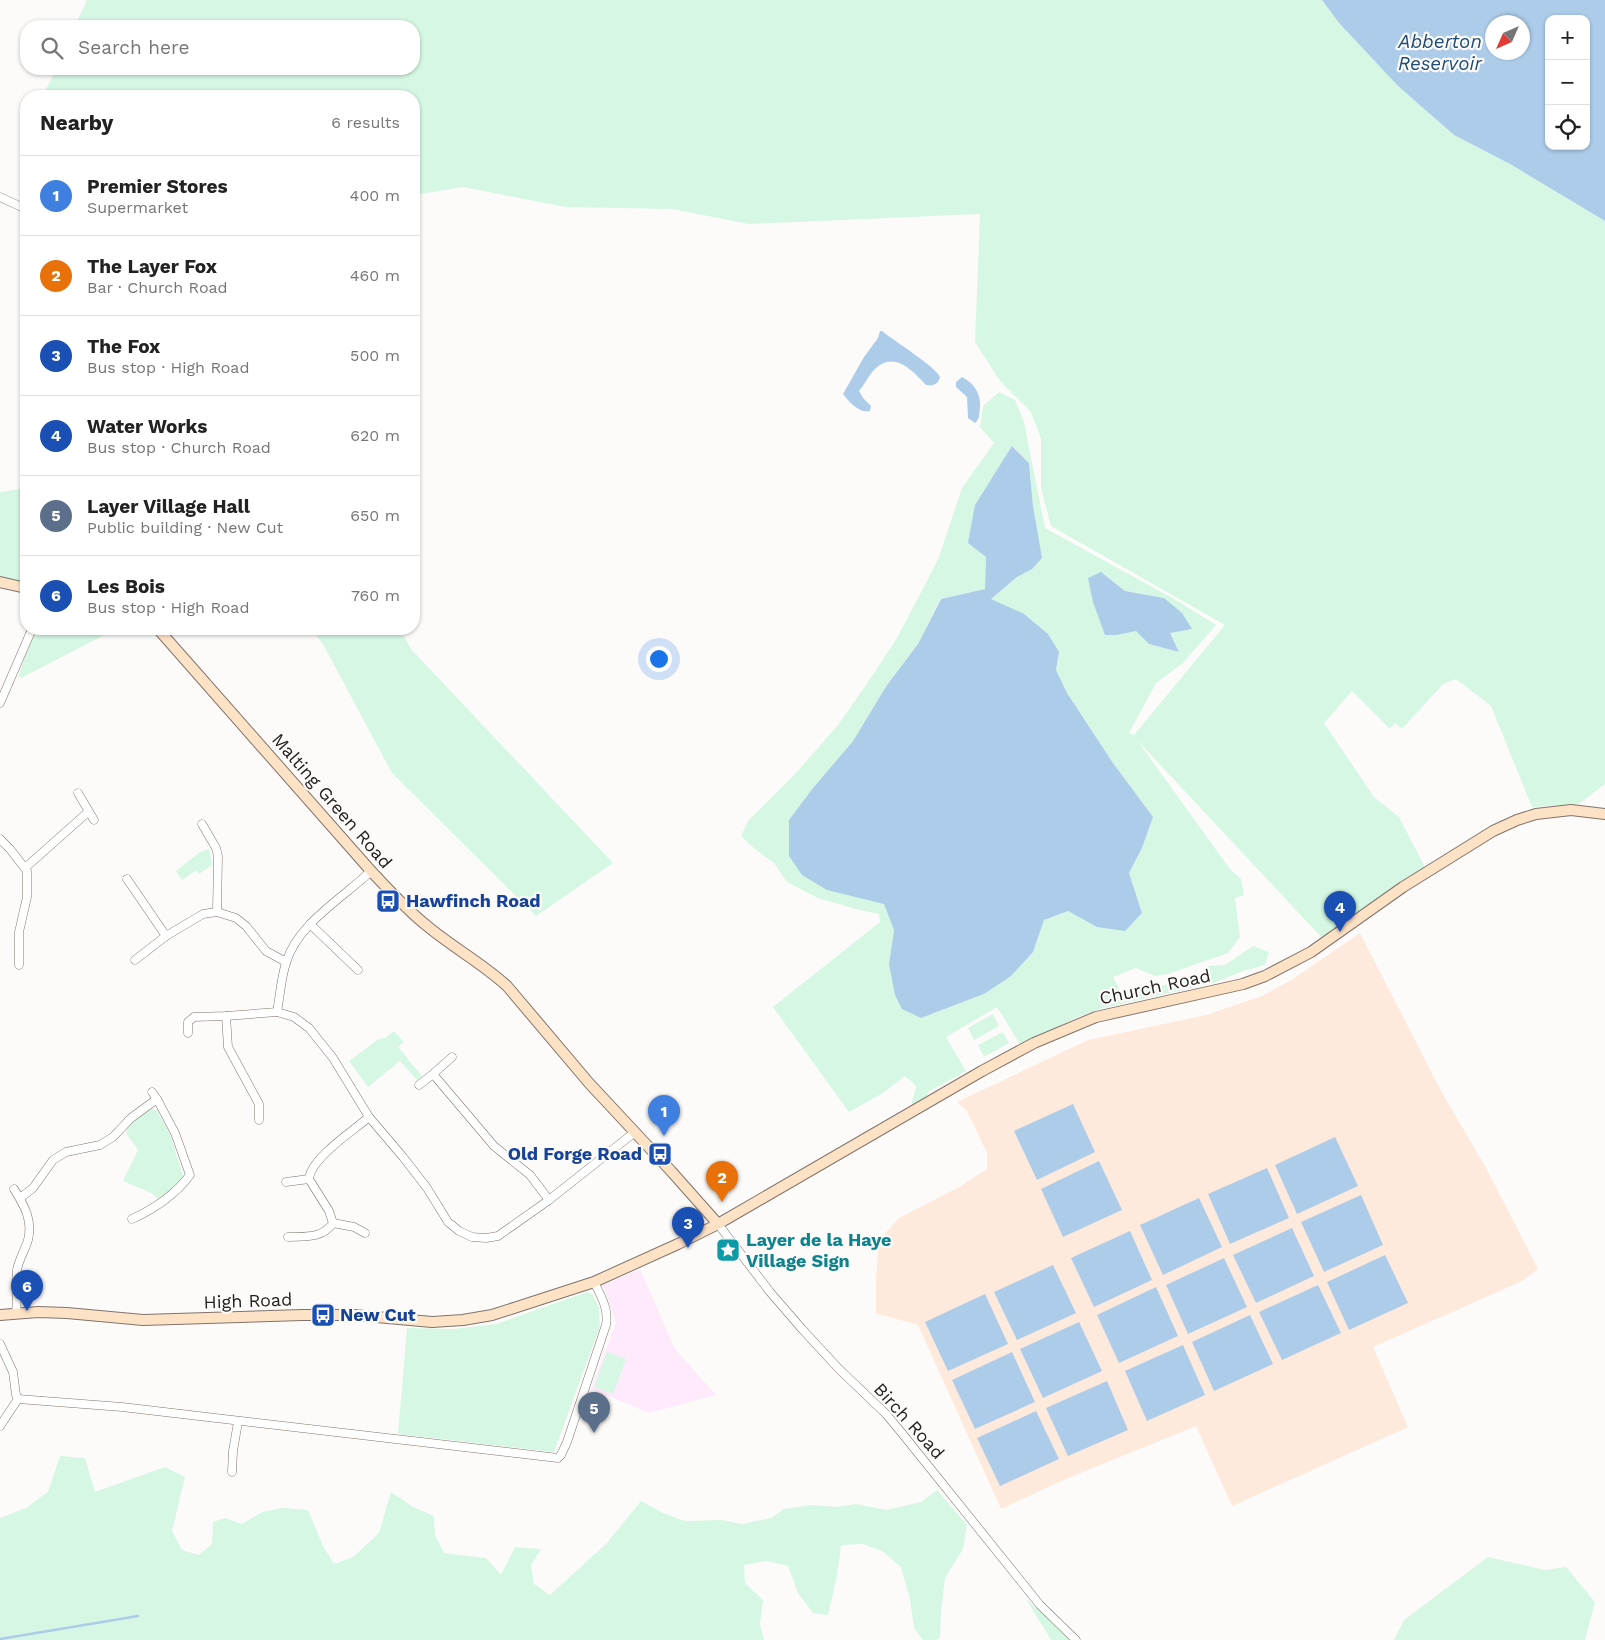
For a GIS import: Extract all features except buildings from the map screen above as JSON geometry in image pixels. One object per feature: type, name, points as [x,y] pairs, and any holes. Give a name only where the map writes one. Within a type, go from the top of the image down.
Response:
[{"type":"main road","points":[[0,582],[20,587]]},
{"type":"main road","name":"Malting Green Road","points":[[163,635],[371,871],[427,926],[507,986],[589,1083],[718,1224]]},
{"type":"main road","name":"Church Road","points":[[718,1224],[982,1071],[1034,1043],[1096,1017],[1243,984],[1265,976],[1311,952],[1403,887],[1494,831],[1517,820],[1536,814],[1572,810],[1605,814]]},
{"type":"main road","name":"High Road","points":[[0,1315],[67,1312],[142,1320],[184,1320],[228,1316],[337,1315],[448,1322],[492,1314],[594,1282],[718,1224]]},
{"type":"street","points":[[0,197],[20,205]]},
{"type":"street","points":[[0,703],[29,635]]},
{"type":"street","points":[[78,793],[94,820]]},
{"type":"street","points":[[25,868],[88,812]]},
{"type":"street","points":[[202,824],[216,848],[218,856],[217,912]]},
{"type":"street","points":[[0,839],[27,871],[27,897],[19,932],[19,965]]},
{"type":"street","points":[[277,1012],[286,962],[297,940],[310,924],[354,888],[371,871]]},
{"type":"street","points":[[128,879],[166,936]]},
{"type":"street","points":[[135,960],[166,936],[203,914],[217,912],[236,918],[246,926],[266,951],[286,962]]},
{"type":"street","points":[[310,924],[358,970]]},
{"type":"street","points":[[188,1033],[188,1022],[194,1017],[277,1012],[294,1017],[309,1028],[333,1058],[369,1117],[427,1188],[448,1222],[459,1231],[472,1237],[486,1238],[498,1236],[549,1200],[635,1132]]},
{"type":"street","points":[[226,1016],[228,1047],[260,1104],[259,1120]]},
{"type":"street","points":[[419,1085],[452,1057]]},
{"type":"street","points":[[433,1074],[494,1146],[530,1176],[549,1200]]},
{"type":"street","points":[[20,1198],[40,1180],[53,1160],[66,1152],[100,1145],[113,1137],[155,1095],[175,1133],[193,1174],[176,1192],[148,1212],[132,1219]]},
{"type":"street","points":[[309,1179],[313,1167],[320,1158],[369,1117]]},
{"type":"street","points":[[332,1135],[338,1143]]},
{"type":"street","points":[[286,1182],[309,1179]]},
{"type":"street","points":[[288,1237],[318,1235],[327,1231],[332,1223],[329,1211],[309,1179]]},
{"type":"street","points":[[14,1189],[29,1216],[30,1229],[17,1271],[16,1313]]},
{"type":"street","points":[[332,1223],[354,1227],[365,1233]]},
{"type":"street","name":"Birch Road","points":[[718,1224],[770,1292],[839,1369],[920,1453],[1040,1605],[1076,1640]]},
{"type":"street","points":[[18,1399],[122,1407],[558,1458],[567,1442],[608,1316],[594,1282]]},
{"type":"street","points":[[0,1344],[13,1372],[18,1399]]},
{"type":"street","points":[[0,1426],[18,1399]]},
{"type":"street","points":[[232,1472],[233,1451],[238,1422]]},
{"type":"shaded area","points":[[1360,933],[1441,1091],[1485,1166],[1538,1269],[1522,1281],[1373,1347],[1408,1427],[1232,1506],[1196,1426],[1061,1481],[1001,1509],[918,1325],[876,1313],[879,1240],[899,1218],[959,1187],[987,1169],[987,1153],[967,1111],[957,1102],[1088,1040],[1206,1015],[1262,996],[1293,979]]},
{"type":"shaded area","points":[[640,1269],[675,1349],[716,1395],[649,1413],[591,1389],[616,1323],[603,1285]]},
{"type":"green space","points":[[87,0],[1322,0],[1339,23],[1398,86],[1454,135],[1510,164],[1605,221],[1605,784],[1579,804],[1532,807],[1491,706],[1456,679],[1443,684],[1402,729],[1395,723],[1390,729],[1352,691],[1324,723],[1374,797],[1399,817],[1425,867],[1322,938],[1137,740],[1230,869],[1241,879],[1244,895],[1235,898],[1240,937],[1228,953],[1168,974],[1155,976],[1136,968],[1113,977],[1120,990],[1164,985],[1198,976],[1207,966],[1225,965],[1253,946],[1269,952],[1265,965],[1243,971],[1213,983],[1103,1008],[1075,1018],[1021,1046],[997,1007],[946,1037],[966,1071],[928,1092],[926,1099],[919,1104],[911,1106],[916,1086],[905,1076],[883,1093],[849,1112],[773,1007],[880,922],[879,914],[818,898],[787,882],[774,863],[741,836],[748,821],[796,773],[838,725],[897,638],[939,557],[962,488],[994,443],[980,427],[983,406],[999,392],[1015,400],[1024,422],[1045,528],[1176,600],[1216,625],[1183,663],[1156,683],[1129,733],[1134,735],[1225,625],[1051,526],[1041,488],[1041,439],[1031,412],[1000,381],[975,342],[980,214],[749,224],[672,209],[565,207],[463,187],[420,194],[420,90],[46,90],[53,75],[420,75],[420,20],[78,20]],"holes":[[[1013,446],[1029,463],[1033,506],[1032,569],[1017,577],[991,599],[1059,652],[1056,670],[1067,693],[1113,763],[1153,817],[1142,848],[1129,873],[1142,913],[1097,927],[1068,911],[1044,920],[1033,952],[984,994],[921,1018],[889,964],[894,930],[884,903],[865,898],[789,820],[853,741],[887,685],[918,644],[940,599],[985,589],[986,557],[975,505]],[[1101,572],[1125,591],[1164,598],[1192,629],[1170,633],[1179,652],[1149,644],[1136,631],[1117,635]]]},
{"type":"green space","points":[[20,488],[20,581],[0,576],[0,492]]},
{"type":"green space","points":[[33,635],[104,635],[21,678],[18,677]]},
{"type":"green space","points":[[316,635],[403,635],[411,649],[613,863],[536,916],[392,773],[324,646]]},
{"type":"green space","points":[[209,849],[212,865],[199,874],[196,870],[182,880],[176,871],[200,852]]},
{"type":"green space","points":[[993,1014],[999,1026],[974,1040],[968,1028]]},
{"type":"green space","points":[[394,1031],[404,1042],[398,1047],[422,1076],[417,1080],[400,1061],[368,1087],[349,1061],[379,1039],[385,1038]]},
{"type":"green space","points":[[1003,1032],[1009,1043],[984,1057],[978,1045]]},
{"type":"green space","points":[[153,1109],[157,1111],[170,1134],[183,1176],[183,1180],[157,1203],[157,1198],[151,1193],[123,1181],[138,1150],[126,1133],[126,1129],[146,1110]]},
{"type":"green space","points":[[587,1292],[592,1294],[599,1307],[600,1326],[554,1452],[398,1434],[407,1328],[453,1329],[496,1324]]},
{"type":"green space","points":[[607,1352],[626,1359],[613,1394],[594,1387]]},
{"type":"green space","points":[[60,1456],[85,1458],[95,1492],[165,1467],[185,1477],[172,1531],[182,1550],[199,1555],[212,1544],[213,1522],[225,1518],[242,1524],[262,1512],[283,1508],[308,1510],[323,1546],[334,1564],[353,1557],[379,1533],[391,1492],[413,1507],[434,1516],[435,1535],[444,1553],[486,1558],[501,1575],[515,1547],[541,1549],[531,1565],[534,1584],[550,1595],[606,1544],[641,1501],[663,1513],[685,1521],[721,1520],[742,1524],[771,1518],[784,1509],[811,1505],[837,1507],[856,1504],[886,1510],[921,1502],[937,1490],[967,1525],[963,1549],[945,1578],[940,1638],[934,1640],[923,1640],[914,1628],[910,1599],[901,1567],[882,1551],[863,1544],[841,1545],[837,1576],[828,1615],[813,1613],[798,1593],[788,1566],[766,1561],[744,1565],[745,1583],[763,1600],[760,1624],[764,1640],[0,1640],[0,1518],[26,1508],[48,1492]]},
{"type":"green space","points":[[1488,1557],[1545,1570],[1566,1567],[1595,1602],[1585,1640],[1394,1640],[1404,1620]]},
{"type":"green space","points":[[1026,1599],[1072,1640],[1051,1640]]},
{"type":"water","name":"Abberton Reservoir","points":[[1322,0],[1605,0],[1605,221],[1510,164],[1454,135],[1398,86],[1339,23]]},
{"type":"water","points":[[880,331],[923,360],[940,377],[935,384],[926,385],[915,373],[902,364],[888,362],[880,365],[873,371],[859,391],[871,406],[870,411],[862,411],[843,394],[864,357],[878,338]]},
{"type":"water","points":[[962,377],[974,386],[978,394],[980,408],[978,420],[975,423],[968,418],[967,397],[956,387],[956,382]]},
{"type":"water","points":[[1012,446],[1029,463],[1033,506],[1042,558],[1032,569],[1017,577],[991,599],[1024,614],[1048,634],[1059,652],[1056,670],[1067,693],[1113,763],[1153,817],[1142,848],[1129,873],[1142,913],[1125,931],[1097,927],[1068,911],[1044,920],[1033,952],[1011,976],[984,994],[921,1018],[902,1009],[895,995],[889,964],[894,930],[884,904],[827,890],[802,875],[789,856],[789,820],[853,741],[887,685],[918,644],[941,599],[985,589],[986,557],[968,543],[975,505]]},
{"type":"water","points":[[1101,572],[1125,591],[1164,598],[1182,613],[1192,629],[1170,633],[1179,652],[1149,644],[1136,631],[1117,635],[1105,635],[1093,602],[1088,578]]},
{"type":"water","points":[[1073,1104],[1095,1152],[1037,1180],[1014,1131]]},
{"type":"water","points":[[1335,1137],[1358,1186],[1297,1214],[1275,1165]]},
{"type":"water","points":[[1099,1161],[1122,1210],[1063,1237],[1041,1189]]},
{"type":"water","points":[[1267,1168],[1289,1218],[1230,1244],[1208,1194]]},
{"type":"water","points":[[1361,1195],[1383,1245],[1324,1272],[1301,1222]]},
{"type":"water","points":[[1199,1198],[1222,1247],[1163,1275],[1140,1225]]},
{"type":"water","points":[[1292,1228],[1314,1276],[1256,1303],[1233,1255]]},
{"type":"water","points":[[1130,1231],[1152,1280],[1094,1307],[1071,1258]]},
{"type":"water","points":[[1385,1255],[1408,1303],[1349,1330],[1327,1282]]},
{"type":"water","points":[[1224,1258],[1247,1307],[1188,1334],[1166,1285]]},
{"type":"water","points":[[1053,1265],[1076,1313],[1017,1340],[994,1292]]},
{"type":"water","points":[[1318,1285],[1341,1333],[1282,1360],[1259,1312]]},
{"type":"water","points":[[1156,1287],[1178,1336],[1119,1363],[1097,1315]]},
{"type":"water","points":[[985,1294],[1008,1344],[948,1371],[925,1322]]},
{"type":"water","points":[[1250,1315],[1273,1364],[1214,1391],[1192,1342]]},
{"type":"water","points":[[1079,1322],[1102,1371],[1043,1398],[1020,1349]]},
{"type":"water","points":[[1183,1345],[1205,1395],[1147,1421],[1125,1371]]},
{"type":"water","points":[[1012,1352],[1035,1402],[975,1429],[952,1380]]},
{"type":"water","points":[[1107,1381],[1128,1430],[1068,1456],[1046,1408]]},
{"type":"water","points":[[1036,1411],[1059,1459],[1000,1486],[977,1438]]},
{"type":"waterway","points":[[0,1639],[138,1616]]},
{"type":"place","name":"Hawfinch Road","points":[[388,901]]},
{"type":"place","name":"Water Works","points":[[1340,932]]},
{"type":"place","name":"Premier Stores","points":[[664,1136]]},
{"type":"place","name":"Old Forge Road","points":[[660,1154]]},
{"type":"place","name":"The Layer Fox","points":[[722,1202]]},
{"type":"place","name":"The Fox","points":[[688,1248]]},
{"type":"place","name":"Layer de la Haye Village Sign","points":[[728,1250]]},
{"type":"place","name":"Les Bois","points":[[27,1311]]},
{"type":"place","name":"New Cut","points":[[323,1315]]},
{"type":"place","name":"Layer Village Hall","points":[[594,1433]]}]
